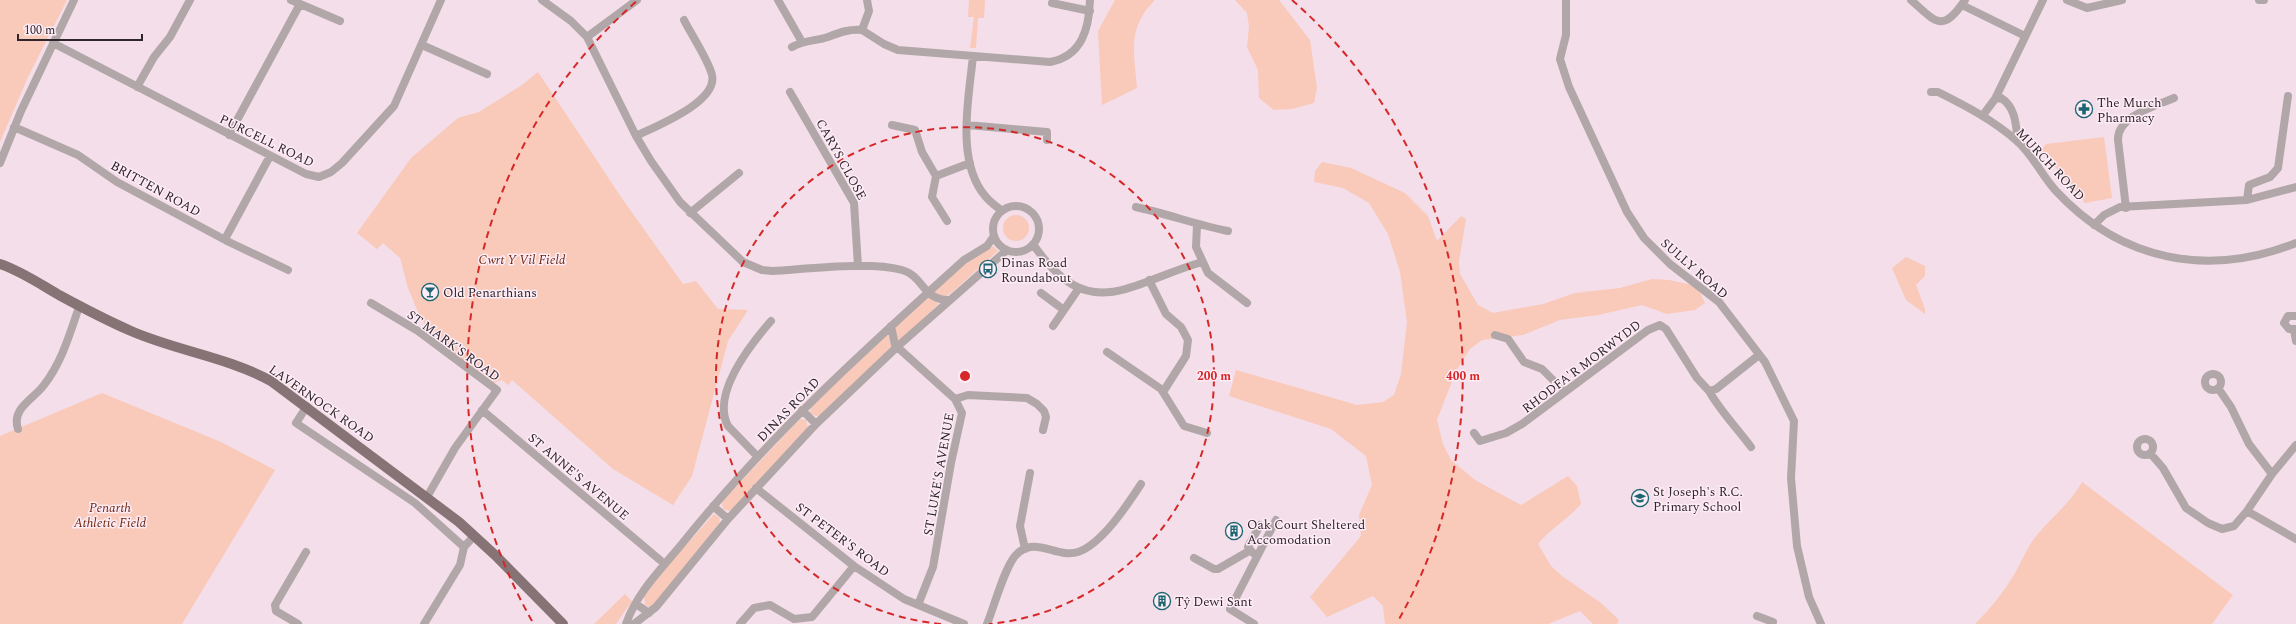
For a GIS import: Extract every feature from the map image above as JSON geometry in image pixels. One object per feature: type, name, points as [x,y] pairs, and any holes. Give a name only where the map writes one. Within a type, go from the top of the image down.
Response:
[{"type":"main road","name":"LAVERNOCK ROAD","points":[[0,264],[18,271],[80,307],[145,337],[241,366],[271,381],[307,406],[427,497],[474,536],[563,624]]},
{"type":"street","points":[[0,163],[14,127],[52,43],[74,0]]},
{"type":"street","points":[[137,87],[154,57],[170,37],[190,0]]},
{"type":"street","points":[[291,0],[340,21]]},
{"type":"street","name":"PURCELL ROAD","points":[[52,43],[306,174],[319,176],[331,172],[342,163],[394,106],[441,0]]},
{"type":"street","points":[[542,0],[571,21],[587,37],[636,136],[658,172],[690,213],[733,254],[744,262],[762,270],[772,271],[858,266],[902,270],[914,277],[937,300],[949,300]]},
{"type":"street","points":[[587,37],[637,0]]},
{"type":"street","points":[[778,0],[802,42]]},
{"type":"street","points":[[862,30],[869,11],[867,0]]},
{"type":"street","points":[[792,47],[802,42],[828,37],[848,30],[862,30],[884,44],[898,50],[1044,62],[1062,59],[1080,44],[1088,29],[1090,0]]},
{"type":"street","name":"SULLY ROAD","points":[[1566,0],[1566,35],[1560,59],[1569,87],[1627,212],[1644,238],[1670,264],[1719,302],[1765,362],[1794,420],[1791,478],[1797,546],[1809,597],[1820,624]]},
{"type":"street","points":[[1911,0],[1935,21],[1949,19],[1955,15],[1964,3],[2024,36]]},
{"type":"street","points":[[1983,115],[1996,99],[2024,36],[2043,0]]},
{"type":"street","points":[[2067,0],[2087,8],[2122,0]]},
{"type":"street","points":[[2259,0],[2264,0]]},
{"type":"street","points":[[229,135],[300,4]]},
{"type":"street","points":[[1052,4],[1090,11]]},
{"type":"street","points":[[636,136],[700,101],[712,86],[712,73],[684,20]]},
{"type":"street","points":[[422,45],[487,74]]},
{"type":"street","points":[[973,56],[966,144],[975,178],[985,196],[1002,211]]},
{"type":"street","name":"CARYS CLOSE","points":[[790,92],[854,203],[858,266]]},
{"type":"street","name":"MURCH ROAD","points":[[1931,92],[1938,92],[1983,115],[2018,142],[2056,191],[2094,225],[2124,242],[2168,258],[2197,261],[2239,259],[2274,252],[2296,243]]},
{"type":"street","points":[[2247,200],[2249,185],[2270,177],[2278,168],[2288,96]]},
{"type":"street","points":[[1996,99],[2001,98],[2009,102],[2015,118],[2018,142]]},
{"type":"street","points":[[2126,208],[2118,140],[2119,130],[2130,119],[2174,98]]},
{"type":"street","points":[[892,125],[915,130],[922,152],[936,176],[932,197],[947,221]]},
{"type":"street","points":[[967,125],[1047,132],[1047,140]]},
{"type":"street","name":"BRITTEN ROAD","points":[[14,127],[78,155],[112,180],[288,270]]},
{"type":"street","points":[[226,239],[270,156]]},
{"type":"street","points":[[936,176],[970,163]]},
{"type":"street","points":[[690,213],[739,173]]},
{"type":"street","points":[[2094,225],[2104,215],[2113,209],[2247,200],[2296,187]]},
{"type":"street","points":[[1014,206],[1027,209],[1036,218],[1039,230],[1033,244],[1020,252],[1007,250],[997,242],[994,236],[994,222],[1002,211],[1014,206]]},
{"type":"street","points":[[1136,208],[1160,212],[1197,226],[1228,231]]},
{"type":"street","points":[[1197,226],[1196,247],[1202,262],[1213,279],[1247,303]]},
{"type":"street","name":"DINAS ROAD","points":[[626,624],[636,604],[714,506],[802,410],[928,292],[964,260],[987,246],[994,236]]},
{"type":"street","points":[[1033,244],[1051,269],[1061,278],[1079,288],[1106,294],[1120,292],[1149,280],[1202,262]]},
{"type":"street","points":[[634,624],[649,613],[728,519],[816,424],[898,346],[1007,250]]},
{"type":"street","points":[[1149,280],[1166,314],[1181,327],[1188,340],[1188,348],[1181,365],[1162,392]]},
{"type":"street","points":[[1053,326],[1079,288]]},
{"type":"street","points":[[1041,293],[1064,310]]},
{"type":"street","name":"ST MARK'S ROAD","points":[[370,303],[418,331],[497,390],[455,448],[427,497]]},
{"type":"street","points":[[18,429],[16,423],[18,412],[39,391],[51,375],[66,345],[80,307]]},
{"type":"street","points":[[2296,316],[2290,315],[2284,320],[2286,328],[2295,329],[2296,341]]},
{"type":"street","points":[[758,457],[728,426],[725,420],[724,407],[731,382],[741,361],[753,342],[771,321]]},
{"type":"street","name":"RHODFA'R MORWYDD","points":[[1474,433],[1480,441],[1506,433],[1522,424],[1648,330],[1660,325],[1666,329],[1697,378],[1709,392]]},
{"type":"street","points":[[891,326],[891,337],[894,343],[898,346]]},
{"type":"street","points":[[1495,334],[1508,340],[1524,362],[1542,369],[1565,392]]},
{"type":"street","name":"ST LUKE'S AVENUE","points":[[898,346],[955,399],[962,413],[951,463],[933,567],[918,605]]},
{"type":"street","points":[[1107,352],[1162,392],[1184,426],[1207,433]]},
{"type":"street","points":[[1751,447],[1736,427],[1720,411],[1709,392],[1716,390],[1759,355]]},
{"type":"street","points":[[2218,388],[2231,407],[2249,444],[2272,474]]},
{"type":"street","points":[[955,399],[968,395],[1026,398],[1037,404],[1044,411],[1046,417],[1043,430]]},
{"type":"street","points":[[307,406],[296,423],[415,503],[464,547]]},
{"type":"street","name":"ST ANNE'S AVENUE","points":[[482,410],[660,560]]},
{"type":"street","points":[[802,410],[816,424]]},
{"type":"street","points":[[2150,453],[2163,468],[2186,508],[2208,523],[2222,529],[2234,526],[2247,511],[2272,474],[2296,445]]},
{"type":"street","points":[[1025,548],[1020,526],[1030,473]]},
{"type":"street","points":[[987,624],[1015,556],[1025,548],[1043,547],[1071,553],[1090,546],[1107,529],[1141,484]]},
{"type":"street","name":"ST PETER'S ROAD","points":[[756,488],[854,566],[918,605],[964,624]]},
{"type":"street","points":[[714,506],[728,519]]},
{"type":"street","points":[[2247,511],[2296,539]]},
{"type":"street","points":[[1254,624],[1230,609],[1276,520]]},
{"type":"street","points":[[1258,556],[1250,551],[1248,547],[1260,525]]},
{"type":"street","points":[[424,624],[460,565],[464,547],[474,536]]},
{"type":"street","points":[[1194,558],[1214,569],[1218,569],[1250,551]]},
{"type":"street","points":[[298,624],[276,611],[274,605],[306,552]]},
{"type":"street","points":[[740,624],[754,608],[770,605],[794,619],[802,621],[812,617],[854,566]]},
{"type":"street","points":[[636,604],[649,613]]},
{"type":"street","points":[[1757,616],[1773,623],[1782,619]]},
{"type":"green space","points":[[0,0],[67,0],[28,77],[0,142]]},
{"type":"green space","points":[[969,0],[985,0],[984,18],[978,18],[976,48],[970,48],[974,17],[968,17]]},
{"type":"green space","points":[[1115,0],[1155,0],[1146,10],[1136,30],[1134,51],[1137,88],[1102,105],[1098,31]]},
{"type":"green space","points":[[1235,0],[1279,0],[1310,40],[1317,88],[1314,103],[1292,109],[1274,110],[1259,98],[1258,70],[1247,47],[1249,26],[1247,13]]},
{"type":"green space","name":"Cwrt Y Vil Field","points":[[538,72],[621,197],[683,284],[696,281],[718,309],[748,310],[728,341],[692,476],[673,505],[613,469],[512,380],[508,385],[502,380],[493,383],[435,340],[420,317],[408,288],[400,258],[383,243],[377,249],[357,233],[411,158],[458,118],[479,112],[522,85]]},
{"type":"green space","points":[[2104,137],[2112,198],[2085,203],[2041,150],[2046,144]]},
{"type":"green space","points":[[1322,162],[1351,168],[1405,193],[1428,216],[1437,241],[1461,216],[1466,219],[1459,261],[1460,274],[1478,305],[1493,313],[1543,304],[1575,293],[1620,288],[1652,279],[1669,280],[1697,286],[1705,303],[1695,310],[1667,314],[1642,305],[1598,315],[1560,320],[1523,335],[1482,340],[1470,349],[1456,371],[1437,420],[1443,444],[1451,460],[1475,480],[1521,505],[1568,476],[1577,486],[1581,504],[1538,544],[1551,566],[1562,576],[1601,603],[1619,620],[1617,624],[1593,624],[1580,611],[1548,624],[1385,624],[1383,606],[1373,596],[1327,617],[1310,597],[1361,536],[1359,515],[1372,485],[1366,456],[1331,429],[1229,396],[1236,370],[1357,405],[1383,402],[1394,395],[1401,374],[1407,322],[1400,272],[1388,234],[1369,203],[1343,188],[1314,182],[1315,171]]},
{"type":"green space","points":[[1016,215],[1025,219],[1029,228],[1025,237],[1016,241],[1007,237],[1003,228],[1007,219]]},
{"type":"green space","points":[[993,246],[998,251],[951,293],[946,296],[932,294],[958,269]]},
{"type":"green space","points":[[1906,257],[1925,266],[1925,276],[1916,285],[1925,309],[1925,314],[1906,300],[1892,268]]},
{"type":"green space","points":[[928,297],[939,304],[898,342],[893,335],[896,326]]},
{"type":"green space","points":[[888,334],[892,347],[821,415],[816,416],[810,413],[811,407]]},
{"type":"green space","name":"Penarth Athletic Field","points":[[102,393],[221,442],[275,470],[182,624],[0,624],[0,436]]},
{"type":"green space","points":[[800,419],[806,420],[808,428],[732,510],[729,511],[723,509],[722,504],[724,499]]},
{"type":"green space","points":[[2082,482],[2233,595],[2212,624],[1975,624],[2006,587],[2037,535],[2071,499]]},
{"type":"green space","points":[[714,514],[720,518],[719,524],[654,604],[650,607],[645,605],[644,596],[670,563]]},
{"type":"green space","points":[[625,594],[632,601],[616,624],[594,624]]},
{"type":"place","name":"The Murch Pharmacy","points":[[2084,109]]},
{"type":"place","name":"Dinas Road Roundabout","points":[[988,269]]},
{"type":"place","name":"Old Penarthians","points":[[430,292]]},
{"type":"place","name":"St Joseph's R.C. Primary School","points":[[1640,498]]},
{"type":"place","name":"Oak Court Sheltered Accomodation","points":[[1234,531]]},
{"type":"place","name":"Tŷ Dewi Sant","points":[[1162,601]]}]
